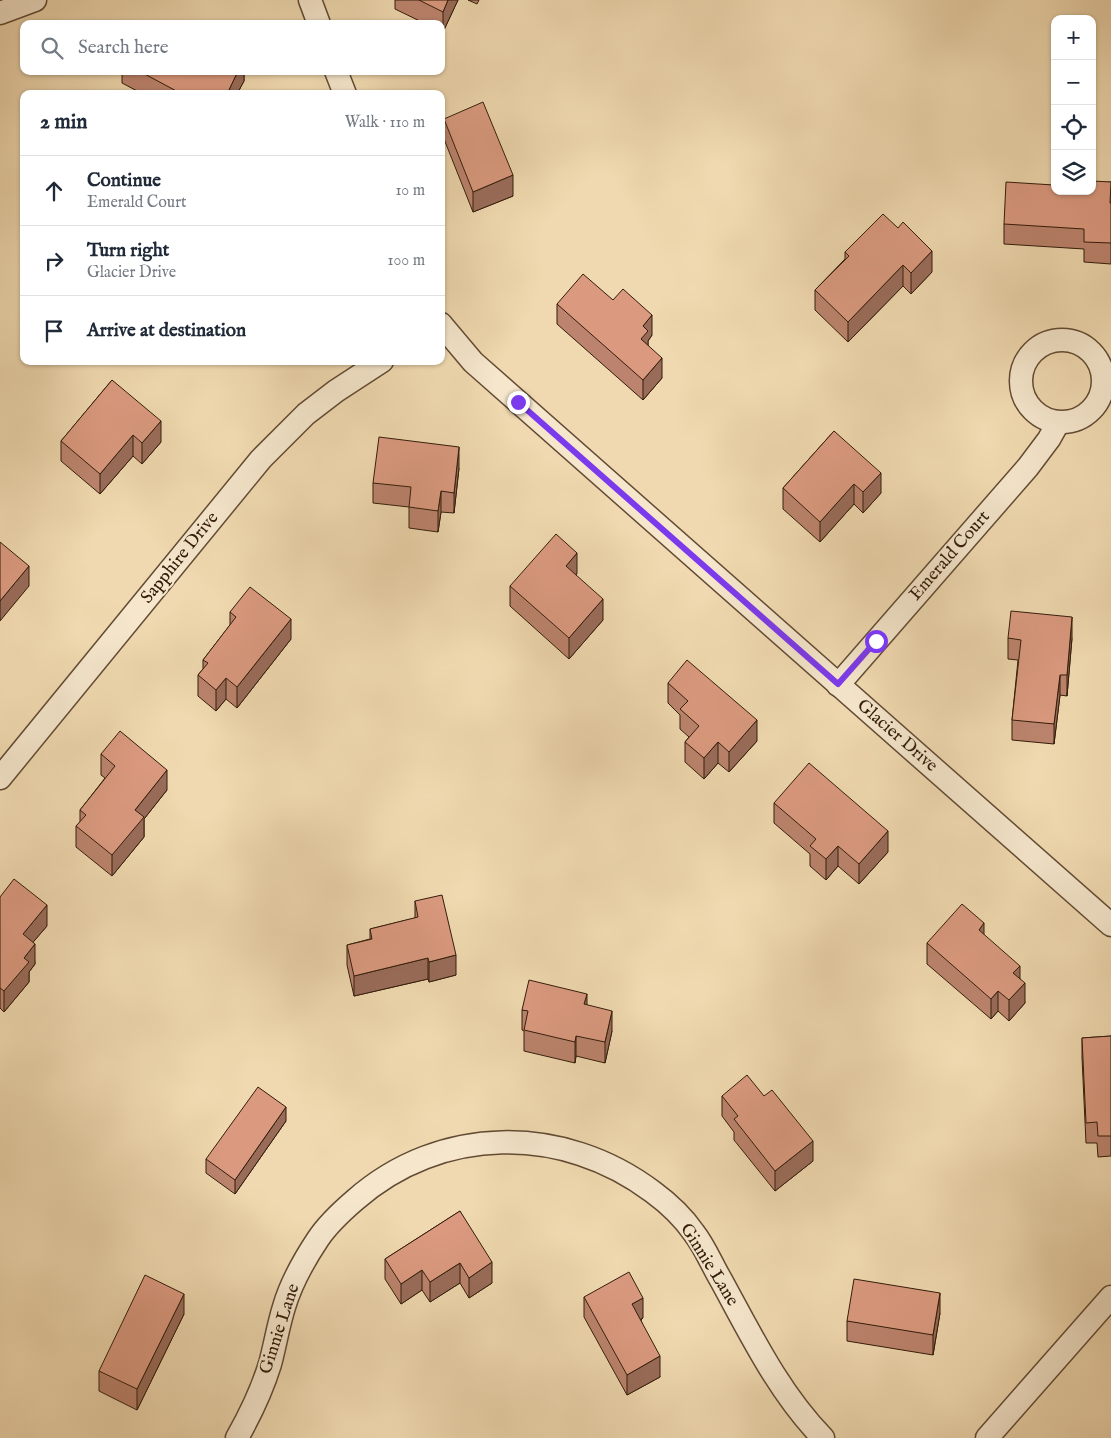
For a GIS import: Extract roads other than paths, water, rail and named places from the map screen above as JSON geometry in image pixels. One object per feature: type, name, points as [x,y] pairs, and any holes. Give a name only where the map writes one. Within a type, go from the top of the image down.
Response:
[{"type":"street","points":[[0,14],[35,0]]},
{"type":"street","points":[[310,0],[318,20]]},
{"type":"street","points":[[338,75],[343,90]]},
{"type":"street","name":"Glacier Drive","points":[[445,329],[473,362],[1111,925]]},
{"type":"street","name":"Sapphire Drive","points":[[0,778],[261,459],[306,414],[336,391],[376,365]]},
{"type":"street","name":"Emerald Court","points":[[838,684],[1028,467],[1049,439],[1058,423]]},
{"type":"street","name":"Ginnie Lane","points":[[237,1438],[252,1411],[270,1366],[284,1306],[300,1268],[320,1237],[341,1212],[379,1180],[403,1166],[441,1151],[481,1143],[522,1142],[559,1147],[601,1160],[634,1178],[666,1202],[694,1233],[766,1362],[789,1398],[823,1438]]},
{"type":"street","points":[[987,1438],[1111,1296]]}]
